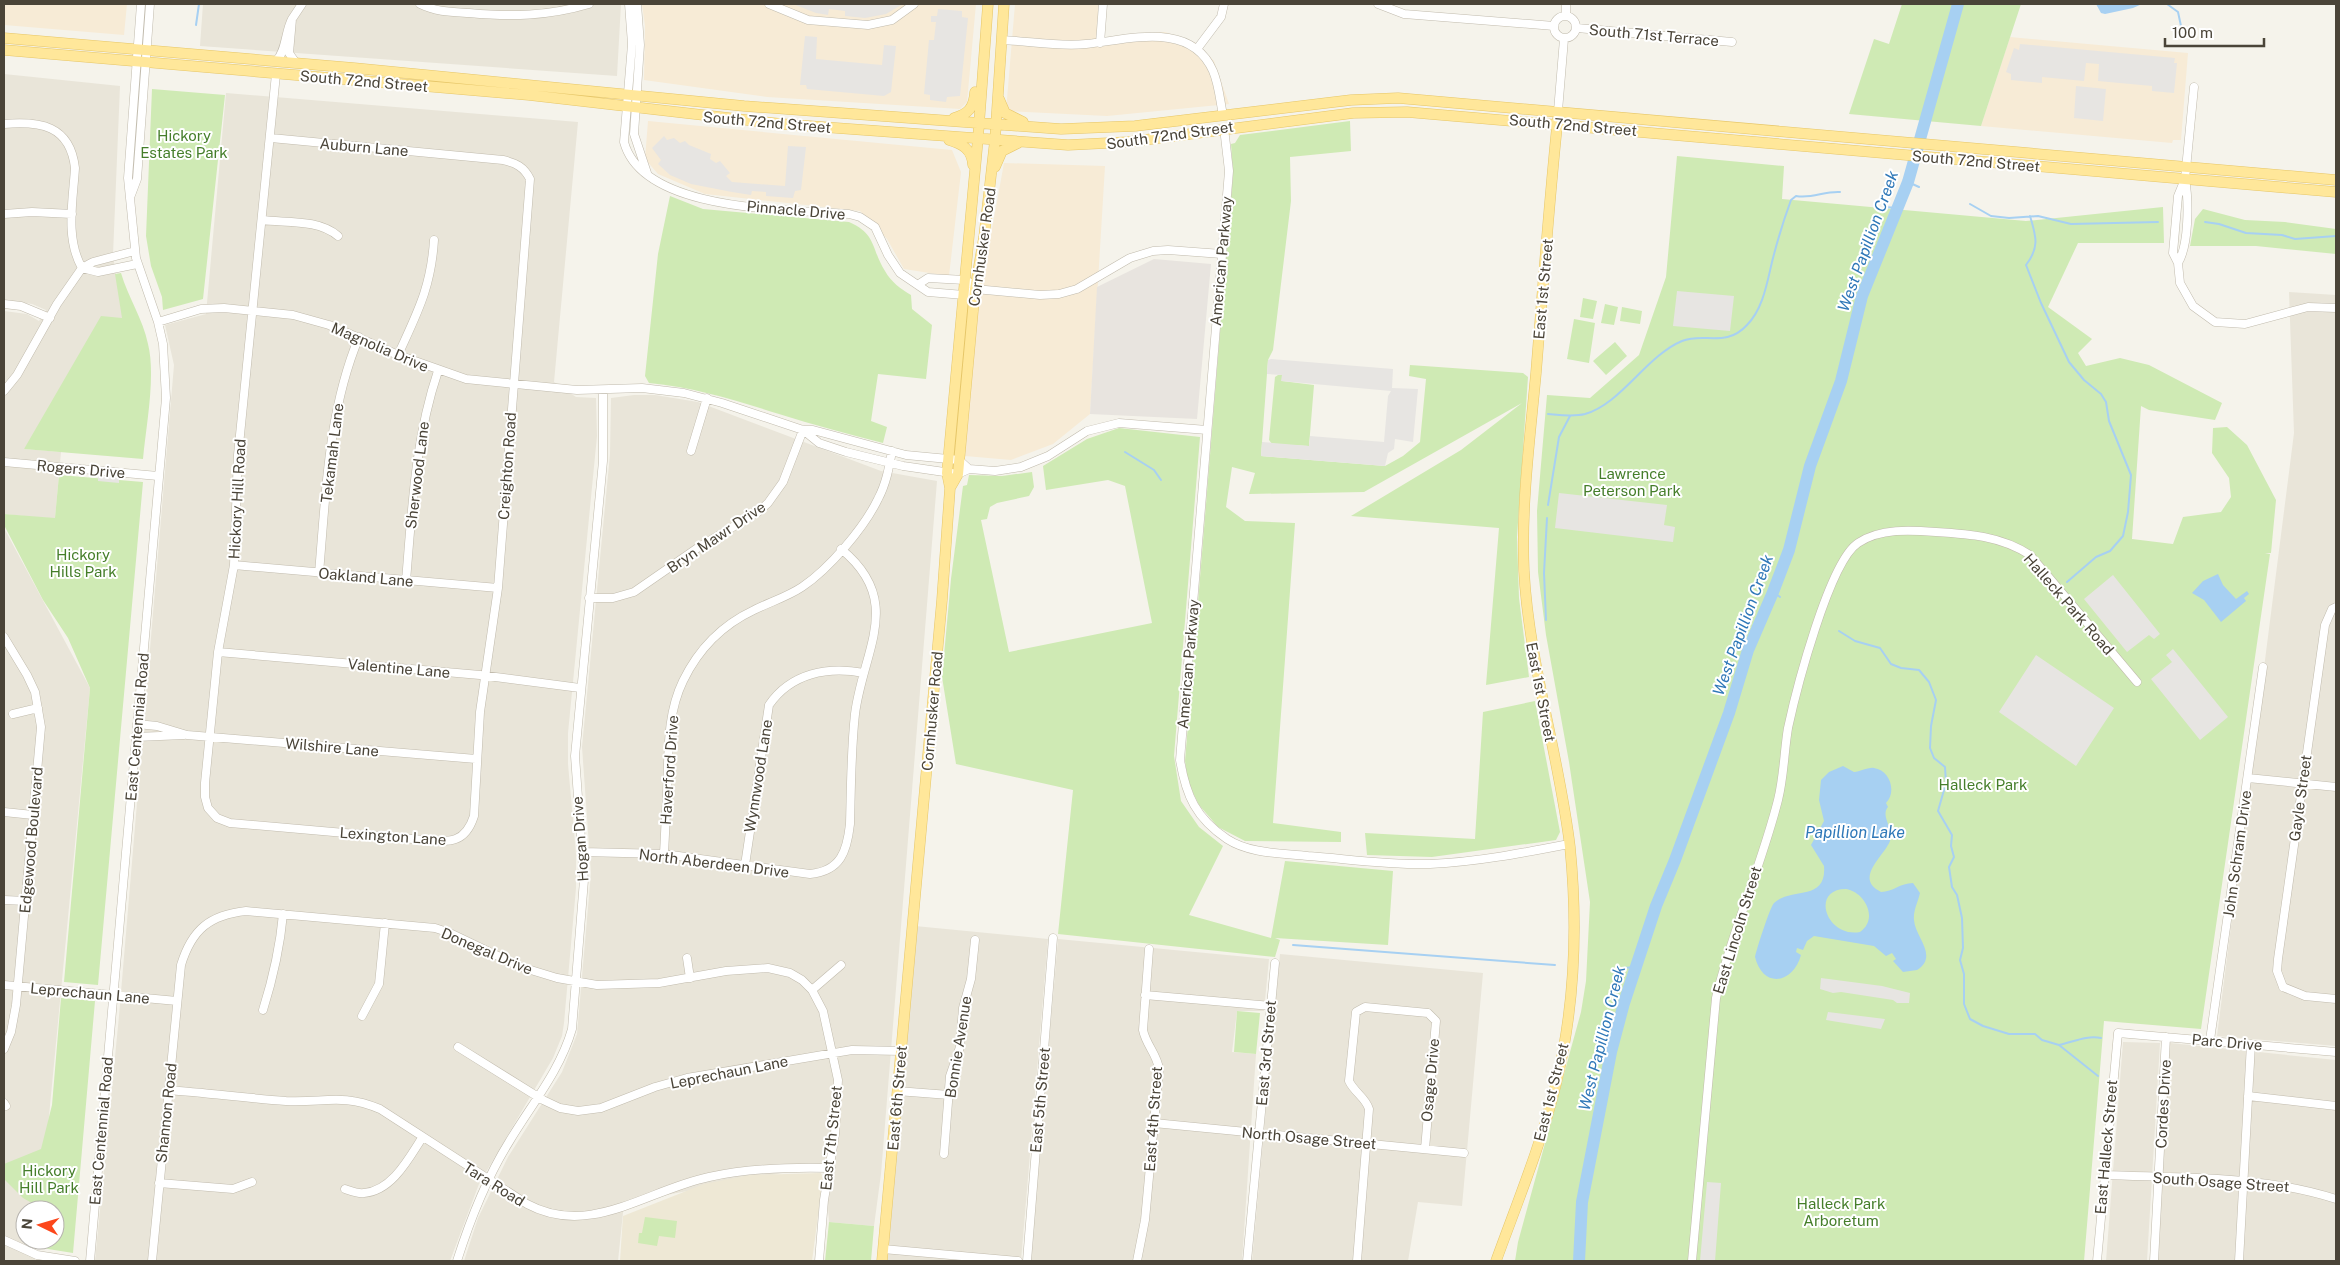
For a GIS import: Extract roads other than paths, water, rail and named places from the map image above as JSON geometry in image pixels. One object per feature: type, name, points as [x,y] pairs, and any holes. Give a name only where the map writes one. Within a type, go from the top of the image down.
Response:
[{"type":"main road","points":[[946,120],[966,114],[974,102],[983,4]]},
{"type":"main road","name":"Cornhusker Road","points":[[954,460],[965,280],[988,4]]},
{"type":"main road","name":"Cornhusker Road","points":[[910,934],[942,600],[950,488],[995,140],[1004,4]]},
{"type":"main road","name":"South 72nd Street","points":[[4,38],[276,61],[734,105],[1078,129],[1116,128],[1351,100],[1398,98],[2336,180]]},
{"type":"main road","name":"South 72nd Street","points":[[4,50],[529,95],[798,126],[1021,142],[1078,145],[1128,142],[1224,128],[1372,112],[1416,113],[2336,192]]},
{"type":"main road","points":[[998,92],[999,102],[1004,113],[1013,119],[1033,126]]},
{"type":"main road","points":[[1224,128],[1225,124],[1230,121],[1285,112],[1307,105]]},
{"type":"main road","name":"East 1st Street","points":[[1496,1261],[1549,1108],[1565,1042],[1571,996],[1575,934],[1569,844],[1530,630],[1524,549],[1534,394],[1558,111]]},
{"type":"main road","points":[[1128,142],[1162,131],[1213,123],[1223,115]]},
{"type":"main road","points":[[931,135],[960,144],[968,150],[973,160],[974,177]]},
{"type":"main road","points":[[990,179],[1002,151],[1010,145],[1021,142]]},
{"type":"main road","name":"East 6th Street","points":[[882,1261],[910,934]]},
{"type":"street","name":"East Centennial Road","points":[[141,4],[142,50]]},
{"type":"street","name":"East Centennial Road","points":[[90,1261],[166,398],[166,372],[158,322],[134,251],[131,197],[137,179],[141,62],[150,4]]},
{"type":"street","points":[[276,61],[282,54],[287,29],[302,4]]},
{"type":"street","points":[[420,4],[441,11],[520,16],[555,12],[589,4]]},
{"type":"street","points":[[629,4],[632,44],[631,95]]},
{"type":"street","points":[[631,95],[640,45],[637,4]]},
{"type":"street","points":[[769,4],[808,20],[868,25],[892,20],[914,4]]},
{"type":"street","points":[[1100,43],[1104,4]]},
{"type":"street","points":[[1197,49],[1221,17],[1224,4]]},
{"type":"street","points":[[1378,4],[1404,14],[1554,26]]},
{"type":"street","points":[[1566,4],[1566,16]]},
{"type":"street","points":[[1566,16],[1574,20],[1577,28],[1573,36],[1564,38],[1557,36],[1554,26],[1558,18],[1566,16]]},
{"type":"street","points":[[292,19],[289,53],[292,60],[296,63]]},
{"type":"street","name":"South 71st Terrace","points":[[1577,28],[1732,42]]},
{"type":"street","points":[[1002,40],[1076,45],[1163,37],[1178,39],[1197,49],[1212,69],[1217,82],[1223,115]]},
{"type":"street","points":[[1558,111],[1564,38]]},
{"type":"street","name":"Hickory Hill Road","points":[[276,74],[238,455],[234,565],[218,652],[208,737],[205,797],[208,808],[217,818],[230,824],[318,832]]},
{"type":"street","points":[[2178,263],[2184,254],[2187,190],[2185,179],[2194,86]]},
{"type":"street","name":"Pinnacle Drive","points":[[631,95],[630,108],[623,131],[627,152],[638,168],[668,188],[700,199],[766,208],[849,214],[860,217],[875,227],[888,255],[900,273],[928,292],[964,295]]},
{"type":"street","name":"Pinnacle Drive","points":[[630,108],[636,144],[646,173]]},
{"type":"street","points":[[4,124],[34,122],[58,132],[66,142],[74,158],[72,214],[74,249],[82,268]]},
{"type":"street","name":"American Parkway","points":[[1224,128],[1229,171],[1180,760],[1188,796],[1208,824],[1228,840],[1247,848],[1375,862],[1429,864],[1459,862],[1569,844]]},
{"type":"street","name":"Auburn Lane","points":[[271,138],[457,155]]},
{"type":"street","name":"Creighton Road","points":[[457,155],[514,162],[525,169],[530,179],[498,588],[485,675],[476,759],[474,816],[466,833]]},
{"type":"street","points":[[2185,179],[2178,196],[2173,253],[2178,263],[2180,283],[2193,306],[2215,322],[2245,324],[2308,307],[2336,308]]},
{"type":"street","points":[[4,214],[32,212],[72,214]]},
{"type":"street","points":[[262,220],[318,225],[329,228],[338,236]]},
{"type":"street","points":[[398,355],[426,292],[432,266],[434,240]]},
{"type":"street","points":[[964,295],[975,289],[1040,295],[1059,294],[1077,288],[1130,258],[1153,251],[1168,250],[1222,254]]},
{"type":"street","points":[[4,391],[17,375],[69,284],[82,268],[93,262],[134,251]]},
{"type":"street","points":[[82,268],[98,272],[137,264]]},
{"type":"street","points":[[918,284],[928,278],[965,280],[971,283],[975,289]]},
{"type":"street","points":[[4,304],[21,306],[50,318]]},
{"type":"street","name":"Magnolia Drive","points":[[158,322],[201,309],[224,308],[293,315],[329,325],[398,355],[466,380],[513,385],[603,390],[642,388],[684,393],[707,398],[803,430]]},
{"type":"street","name":"Tekamah Lane","points":[[319,573],[336,407],[359,337]]},
{"type":"street","name":"Sherwood Lane","points":[[406,581],[417,456],[427,406],[438,371]]},
{"type":"street","name":"Hogan Drive","points":[[458,1261],[468,1229],[489,1181],[508,1144],[538,1097],[567,1045],[572,1029],[583,888],[583,852],[575,756],[603,460],[603,390]]},
{"type":"street","points":[[691,451],[707,398]]},
{"type":"street","points":[[803,430],[819,443],[890,463],[952,474],[969,469],[995,471],[1021,467],[1048,456],[1087,431],[1119,424],[1207,430]]},
{"type":"street","points":[[803,430],[812,430],[892,452],[954,460],[969,469]]},
{"type":"street","name":"Bryn Mawr Drive","points":[[589,598],[613,598],[634,592],[699,547],[758,512],[768,503],[783,482],[803,430]]},
{"type":"street","name":"Haverford Drive","points":[[664,854],[670,721],[677,695],[689,669],[704,648],[728,625],[747,613],[801,587],[841,549],[869,516],[883,487],[892,452]]},
{"type":"street","name":"Rogers Drive","points":[[4,462],[158,476]]},
{"type":"street","name":"Halleck Park Road","points":[[1823,606],[1838,569],[1846,555],[1856,544],[1866,538],[1908,531],[1949,533],[2003,540],[2030,555],[2137,682]]},
{"type":"street","points":[[841,549],[864,572],[876,602],[875,631],[864,674]]},
{"type":"street","name":"Oakland Lane","points":[[234,565],[498,588]]},
{"type":"street","name":"East Lincoln Street","points":[[1692,1261],[1716,998],[1724,964],[1778,802],[1790,720],[1823,606]]},
{"type":"street","name":"Gayle Street","points":[[2334,608],[2325,625],[2277,971],[2280,990],[2305,996],[2336,999]]},
{"type":"street","name":"Edgewood Boulevard","points":[[4,636],[27,675],[34,692],[41,727],[18,986],[11,1032],[4,1049]]},
{"type":"street","name":"Valentine Lane","points":[[218,652],[485,675],[580,688]]},
{"type":"street","name":"John Schram Drive","points":[[2210,1040],[2263,667]]},
{"type":"street","name":"Wynnwood Lane","points":[[745,865],[769,704],[778,691],[804,677],[832,670],[846,670],[864,674]]},
{"type":"street","name":"North Aberdeen Drive","points":[[583,852],[664,854],[810,874],[822,873],[840,860],[848,840],[855,716],[864,674]]},
{"type":"street","points":[[13,714],[38,708]]},
{"type":"street","name":"Wilshire Lane","points":[[137,724],[156,726],[187,735]]},
{"type":"street","name":"Wilshire Lane","points":[[136,737],[187,735],[476,759]]},
{"type":"street","points":[[2248,778],[2336,787]]},
{"type":"street","points":[[4,812],[33,816]]},
{"type":"street","name":"Lexington Lane","points":[[318,832],[442,841],[455,840],[466,833]]},
{"type":"street","points":[[4,900],[26,902]]},
{"type":"street","name":"Donegal Drive","points":[[181,965],[185,951],[193,937],[204,925],[227,913],[246,911],[435,928],[450,932],[521,966],[576,981],[623,986],[659,983],[748,968],[768,968],[790,973],[812,990]]},
{"type":"street","points":[[263,1010],[278,955],[282,914]]},
{"type":"street","points":[[362,1016],[379,984],[385,924]]},
{"type":"street","name":"East 5th Street","points":[[1027,1261],[1053,938]]},
{"type":"street","name":"Bonnie Avenue","points":[[944,1154],[950,1076],[960,1046],[963,1008],[971,979],[975,940]]},
{"type":"street","name":"East 4th Street","points":[[1137,1261],[1145,1220],[1159,1069],[1157,1059],[1144,1038],[1142,1030],[1149,949]]},
{"type":"street","points":[[686,958],[690,978]]},
{"type":"street","name":"East 3rd Street","points":[[1247,1261],[1275,963]]},
{"type":"street","name":"Shannon Road","points":[[152,1261],[181,965]]},
{"type":"street","points":[[812,990],[841,965]]},
{"type":"street","name":"Leprechaun Lane","points":[[4,985],[177,1001]]},
{"type":"street","name":"East 7th Street","points":[[812,990],[823,1011],[834,1052],[838,1093],[818,1261]]},
{"type":"street","points":[[1145,995],[1271,1006]]},
{"type":"street","name":"Osage Drive","points":[[1367,1143],[1369,1110],[1367,1104],[1349,1081],[1356,1012],[1365,1007],[1428,1013],[1436,1021],[1424,1149]]},
{"type":"street","name":"Parc Drive","points":[[2118,1033],[2336,1052]]},
{"type":"street","name":"East Halleck Street","points":[[2097,1261],[2118,1033]]},
{"type":"street","name":"Cordes Drive","points":[[2154,1261],[2166,1037]]},
{"type":"street","points":[[2239,1261],[2251,1044]]},
{"type":"street","name":"Leprechaun Lane","points":[[458,1047],[538,1097],[567,1110],[595,1110],[655,1087],[687,1078],[834,1052],[871,1049],[901,1051]]},
{"type":"street","name":"Tara Road","points":[[168,1090],[287,1101],[342,1098],[361,1101],[380,1109],[422,1138],[532,1207],[549,1213],[578,1217],[608,1213],[707,1177],[764,1169],[830,1168]]},
{"type":"street","points":[[897,1091],[949,1095]]},
{"type":"street","points":[[2248,1096],[2336,1106]]},
{"type":"street","name":"North Osage Street","points":[[1154,1124],[1464,1153]]},
{"type":"street","points":[[345,1189],[364,1194],[386,1184],[402,1168],[422,1138]]},
{"type":"street","points":[[1357,1261],[1367,1143]]},
{"type":"street","name":"South Osage Street","points":[[2104,1174],[2244,1181],[2287,1186],[2336,1199]]},
{"type":"street","points":[[159,1183],[233,1189],[252,1182]]},
{"type":"street","points":[[4,1240],[37,1254],[75,1261]]},
{"type":"street","points":[[883,1250],[1018,1261]]},
{"type":"water","points":[[2096,4],[2142,4],[2133,8],[2105,14],[2101,13]]},
{"type":"water","points":[[2218,574],[2223,585],[2236,599],[2247,591],[2249,594],[2244,598],[2246,601],[2221,622],[2204,600],[2192,593],[2203,581]]},
{"type":"water","name":"Papillion Lake","points":[[1843,766],[1854,772],[1874,768],[1880,770],[1888,777],[1891,793],[1886,803],[1888,807],[1886,817],[1890,828],[1890,842],[1875,864],[1870,879],[1873,886],[1881,892],[1913,883],[1920,893],[1914,920],[1924,946],[1926,959],[1917,970],[1903,972],[1893,961],[1896,959],[1892,953],[1886,956],[1874,946],[1814,936],[1807,941],[1803,950],[1797,948],[1796,952],[1801,955],[1797,965],[1785,977],[1771,978],[1764,974],[1759,967],[1755,957],[1766,920],[1774,903],[1781,898],[1814,889],[1820,885],[1823,877],[1824,866],[1811,845],[1824,821],[1819,800],[1821,780],[1829,772]],"holes":[[[1846,889],[1853,891],[1864,900],[1869,913],[1866,927],[1860,932],[1848,932],[1838,928],[1831,921],[1827,913],[1826,904],[1828,897],[1835,891]]]},
{"type":"waterway","points":[[196,25],[199,4]]},
{"type":"waterway","name":"West Papillion Creek","points":[[1579,1261],[1582,1202],[1611,1052],[1624,1003],[1656,906],[1729,713],[1748,650],[1789,550],[1810,466],[1841,381],[1862,296],[1908,182],[1958,4]]},
{"type":"waterway","points":[[2167,4],[2178,12],[2181,26]]},
{"type":"waterway","points":[[1908,182],[1919,187]]},
{"type":"waterway","points":[[1548,414],[1566,416],[1585,414],[1598,409],[1669,348],[1690,339],[1723,338],[1739,332],[1752,319],[1761,304],[1778,239],[1791,200],[1796,196],[1807,197],[1840,192]]},
{"type":"waterway","points":[[1970,204],[1991,216],[2009,218],[2038,216],[2071,224],[2158,222]]},
{"type":"waterway","points":[[1885,207],[1897,208]]},
{"type":"waterway","points":[[2030,216],[2034,230],[2035,247],[2026,265],[2041,303],[2069,362],[2084,380],[2101,394],[2106,402],[2109,421],[2131,475],[2128,512],[2123,536],[2110,551],[2096,557],[2067,582]]},
{"type":"waterway","points":[[2205,222],[2219,224],[2246,233],[2282,235],[2295,239],[2336,236]]},
{"type":"waterway","points":[[1548,505],[1559,437],[1570,416]]},
{"type":"waterway","points":[[1125,452],[1154,470],[1161,480]]},
{"type":"waterway","points":[[1546,620],[1544,573],[1547,518]]},
{"type":"waterway","points":[[1773,592],[1780,597]]},
{"type":"waterway","points":[[1839,631],[1855,641],[1880,648],[1891,664],[1901,668],[1919,670],[1929,682],[1936,700],[1931,726],[1930,748],[1934,758],[1945,767],[1946,783],[1938,811],[1952,835],[1951,846],[1954,857],[1949,867],[1952,887],[1957,895],[1962,918],[1963,948],[1960,960],[1964,974],[1964,1004],[1970,1019],[1983,1026],[2009,1034],[2035,1034],[2042,1040],[2059,1045],[2098,1076]]},
{"type":"waterway","points":[[1293,945],[1555,965]]},
{"type":"waterway","points":[[1623,968],[1636,967]]},
{"type":"waterway","points":[[2059,1045],[2085,1038],[2101,1038]]},
{"type":"park label","name":"Hickory Estates Park","points":[[184,144]]},
{"type":"park label","name":"Lawrence Peterson Park","points":[[1632,482]]},
{"type":"park label","name":"Hickory Hills Park","points":[[83,562]]},
{"type":"park label","name":"Halleck Park","points":[[1983,784]]},
{"type":"park label","name":"Hickory Hill Park","points":[[49,1178]]},
{"type":"park label","name":"Halleck Park Arboretum","points":[[1841,1212]]}]
